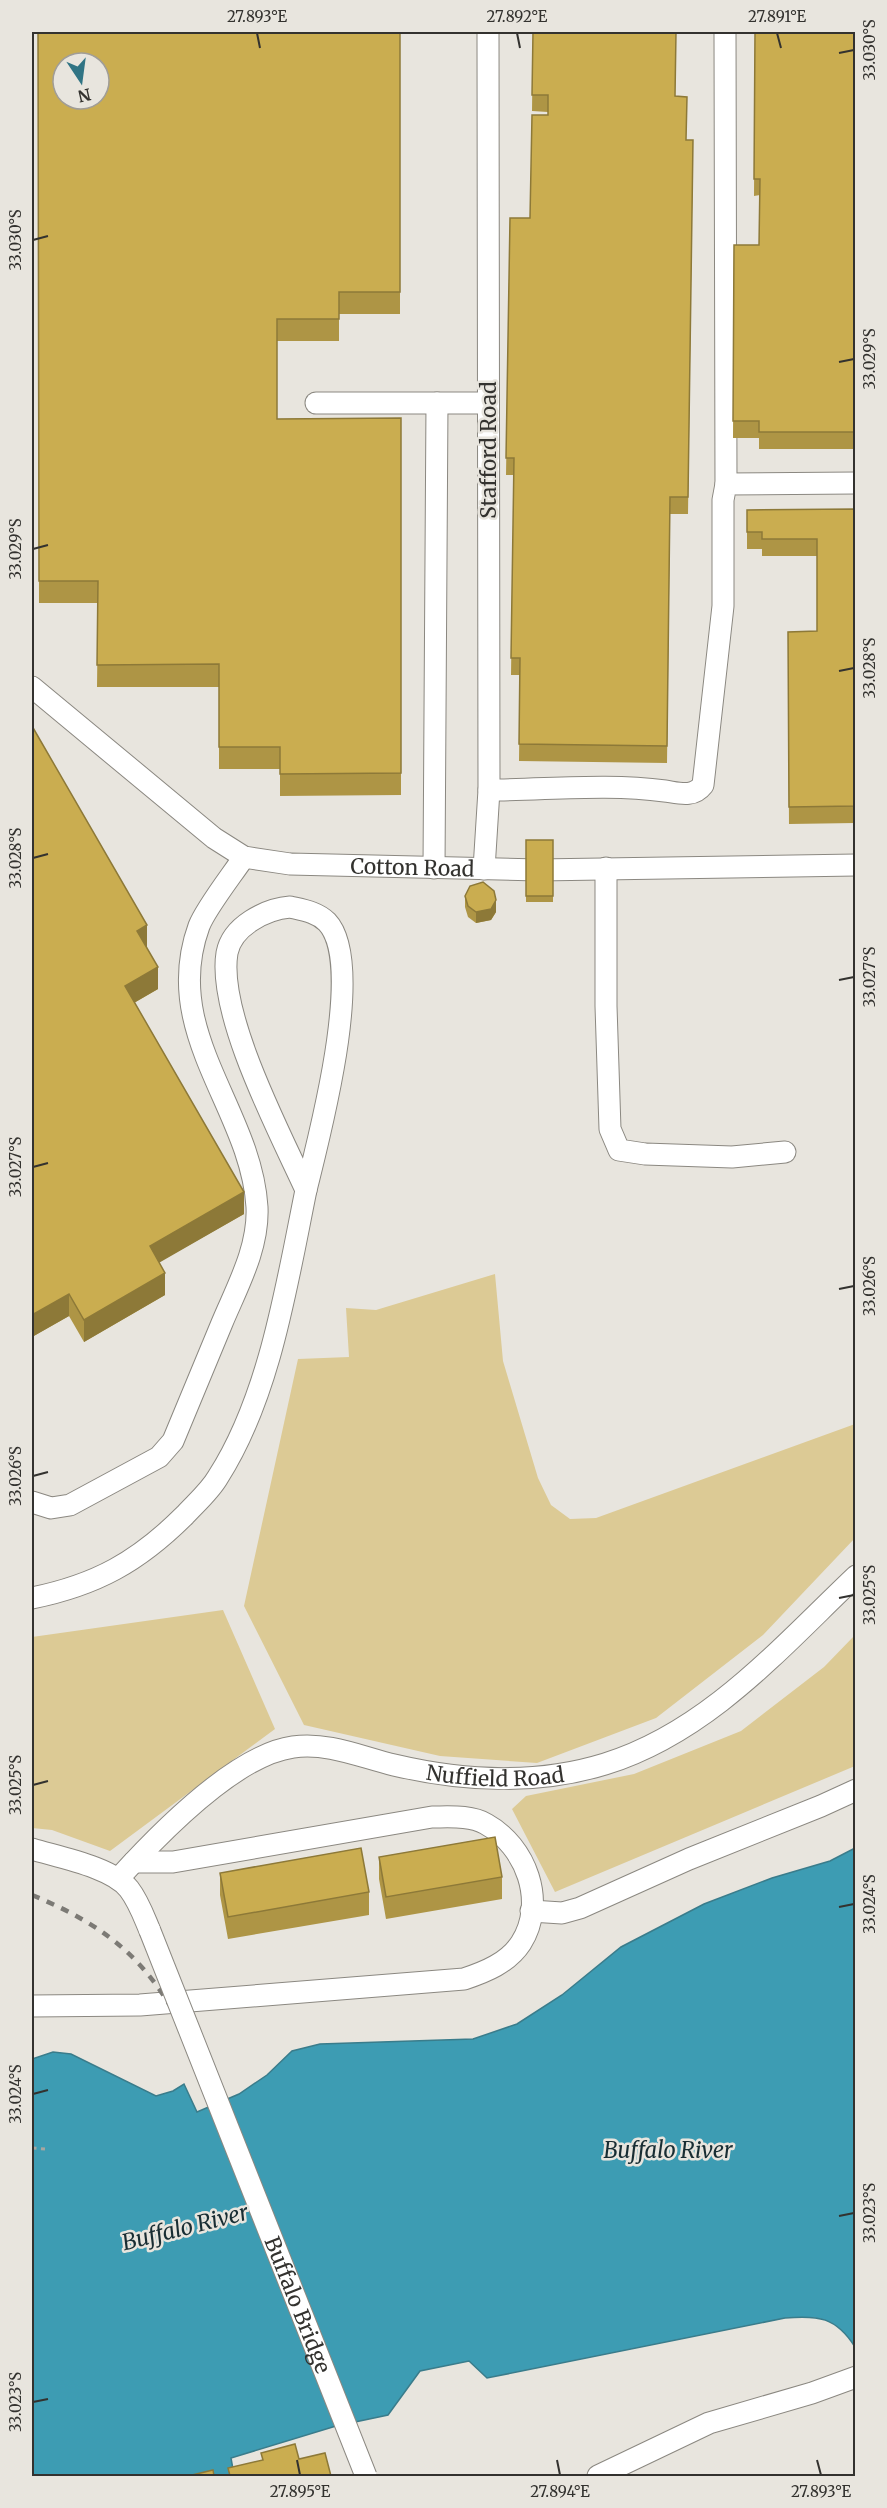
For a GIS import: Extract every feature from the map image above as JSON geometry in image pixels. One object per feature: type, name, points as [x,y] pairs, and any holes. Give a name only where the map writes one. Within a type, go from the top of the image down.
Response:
[{"type":"street","name":"Stafford Road","points":[[484,869],[489,790],[488,32]]},
{"type":"street","points":[[489,790],[632,788],[686,794],[699,790],[703,785],[723,606],[723,500],[726,483],[725,32]]},
{"type":"street","points":[[316,403],[488,403]]},
{"type":"street","points":[[434,868],[437,403]]},
{"type":"street","points":[[726,483],[855,483]]},
{"type":"street","name":"Cotton Road","points":[[32,687],[214,838],[244,857],[290,864],[484,869],[855,865]]},
{"type":"street","points":[[32,1502],[51,1508],[70,1505],[159,1457],[173,1441],[253,1249],[257,1209],[252,1172],[199,1040],[190,1002],[189,960],[200,923],[244,857]]},
{"type":"street","points":[[606,868],[606,1006],[610,1129],[619,1150],[645,1154],[732,1157],[785,1152]]},
{"type":"street","points":[[32,1598],[72,1589],[107,1574],[141,1555],[165,1535],[218,1478],[239,1437],[264,1372],[283,1301],[321,1131],[340,1021],[342,956],[336,937],[327,922],[312,912],[290,906],[276,908],[239,930],[227,951],[227,978],[233,1011],[251,1068],[306,1190]]},
{"type":"street","name":"Nuffield Road","points":[[118,1879],[173,1822],[206,1793],[276,1750],[292,1747],[329,1748],[395,1765],[470,1778],[545,1776],[605,1764],[663,1739],[700,1718],[746,1681],[855,1576]]},
{"type":"street","points":[[531,1911],[562,1913],[580,1908],[689,1859],[855,1790]]},
{"type":"street","points":[[32,2006],[140,2005],[464,1979],[485,1972],[511,1954],[522,1942],[531,1911],[532,1891],[522,1859],[510,1842],[486,1823],[471,1819],[421,1818],[173,1862],[134,1862]]},
{"type":"street","points":[[32,1849],[92,1867],[118,1879]]},
{"type":"street","name":"Buffalo Bridge","points":[[118,1879],[129,1889],[150,1931],[366,2476]]},
{"type":"street","points":[[598,2476],[709,2423],[812,2393],[855,2377]]},
{"type":"path","points":[[32,2148],[45,2149]]},
{"type":"shaded area","points":[[495,1274],[503,1361],[538,1478],[551,1505],[570,1519],[596,1518],[855,1424],[855,1538],[763,1635],[656,1718],[537,1763],[440,1756],[304,1725],[244,1606],[298,1359],[349,1357],[346,1308],[376,1310]]},
{"type":"shaded area","points":[[223,1610],[275,1729],[110,1851],[52,1830],[32,1828],[32,1637]]},
{"type":"shaded area","points":[[855,1635],[855,1766],[555,1892],[512,1809],[526,1796],[634,1774],[741,1731],[824,1667]]},
{"type":"water","name":"Buffalo River","points":[[855,1848],[855,2347],[841,2329],[833,2324],[817,2318],[797,2317],[487,2378],[469,2361],[420,2371],[388,2415],[336,2426],[231,2458],[234,2475],[32,2476],[32,2059],[53,2052],[71,2054],[156,2096],[173,2091],[184,2084],[197,2112],[239,2094],[267,2075],[292,2051],[320,2044],[473,2039],[517,2024],[562,1995],[621,1947],[704,1904],[772,1878],[830,1861]]},
{"type":"building","points":[[38,32],[400,32],[400,292],[339,292],[339,319],[277,319],[277,419],[401,418],[401,773],[280,774],[280,747],[219,747],[219,664],[97,665],[98,581],[39,581]]},
{"type":"building","points":[[533,32],[676,32],[675,96],[687,97],[686,140],[693,140],[688,497],[670,497],[667,746],[519,744],[520,658],[511,658],[514,458],[506,458],[510,218],[530,218],[532,115],[548,115],[548,95],[532,95]]},
{"type":"building","points":[[755,32],[855,32],[855,432],[759,432],[759,421],[733,421],[734,245],[759,245],[760,179],[754,179]]},
{"type":"building","points":[[855,509],[855,806],[789,807],[788,632],[817,631],[817,539],[762,539],[762,532],[747,532],[747,510]]},
{"type":"building","points":[[32,726],[147,925],[137,931],[158,967],[125,986],[244,1192],[150,1246],[165,1273],[84,1320],[69,1294],[32,1315]]},
{"type":"building","points":[[526,840],[553,840],[553,896],[526,896]]},
{"type":"building","points":[[483,882],[494,891],[496,900],[491,909],[476,912],[468,906],[465,896],[470,886]]},
{"type":"building","points":[[495,1837],[502,1877],[386,1897],[379,1857]]},
{"type":"building","points":[[361,1848],[369,1892],[228,1917],[220,1873]]},
{"type":"building","points":[[295,2444],[299,2459],[325,2453],[331,2476],[230,2476],[228,2468],[263,2460],[261,2453]]},
{"type":"building","points":[[213,2470],[214,2476],[188,2476]]},
{"type":"railway","points":[[32,1895],[86,1922],[128,1953],[146,1972],[178,2019],[192,2047],[362,2476]]}]
